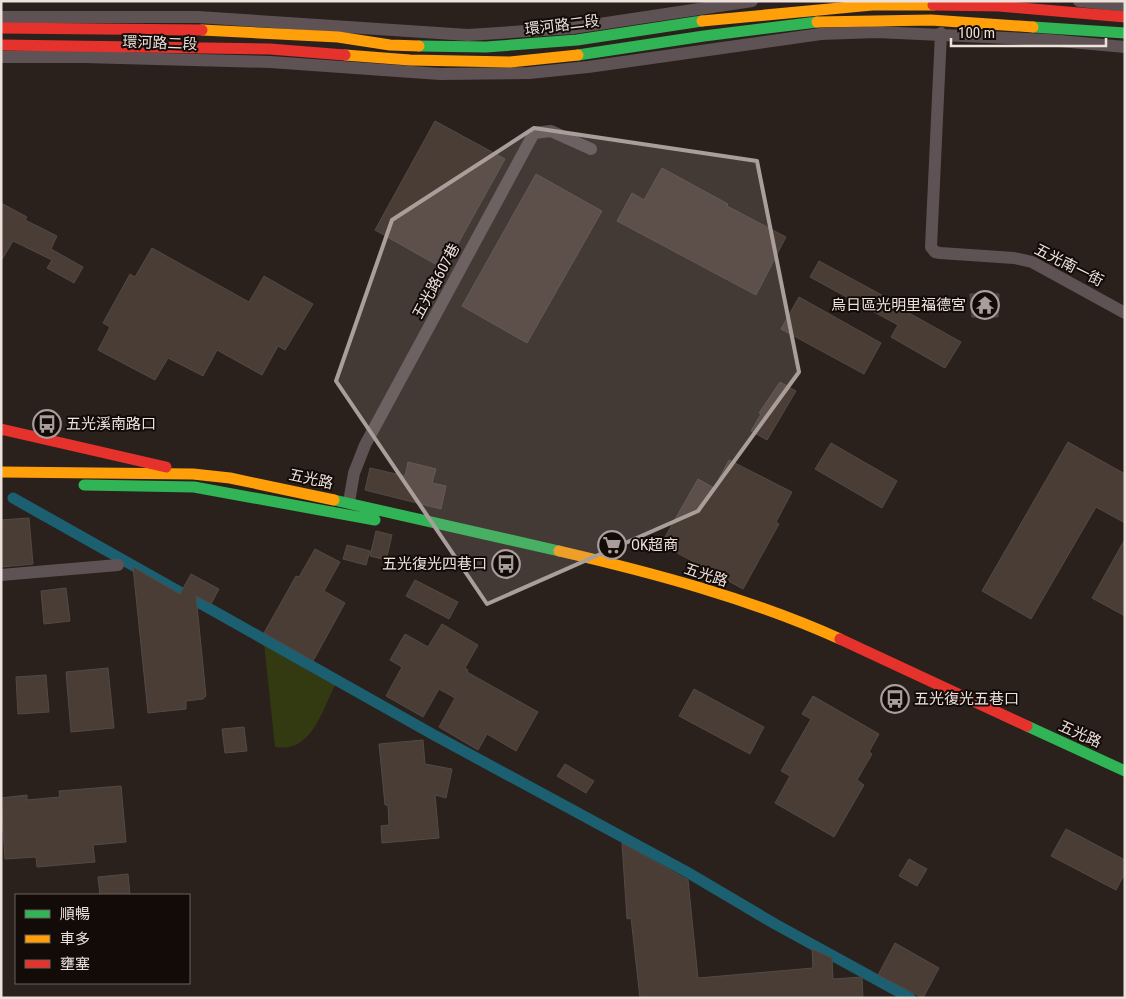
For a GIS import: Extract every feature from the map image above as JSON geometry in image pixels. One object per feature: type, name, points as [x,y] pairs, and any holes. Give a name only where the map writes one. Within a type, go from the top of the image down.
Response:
[{"type":"street","name":"環河路二段","points":[[1,17],[198,17],[271,26],[338,31],[468,35],[573,28],[752,1]]},
{"type":"street","points":[[1079,1],[1125,6]]},
{"type":"street","name":"環河路二段","points":[[338,31],[390,45],[520,46],[695,22],[872,5],[999,6],[1125,17]]},
{"type":"street","name":"環河路二段","points":[[1,57],[84,56],[270,62],[410,60],[510,62],[591,54],[704,36],[819,22],[874,20],[999,23],[1125,33]]},
{"type":"street","name":"環河路二段","points":[[1,28],[237,30],[271,26]]},
{"type":"street","points":[[270,62],[271,26]]},
{"type":"street","points":[[336,60],[338,31]]},
{"type":"street","name":"環河路二段","points":[[1,45],[270,49],[440,74],[529,73],[598,66],[821,34],[876,32],[941,33],[1125,47]]},
{"type":"street","name":"五光南一街","points":[[941,33],[931,247],[935,252],[1014,258],[1026,261],[1048,270],[1125,313]]},
{"type":"street","name":"五光路607巷","points":[[349,502],[354,473],[365,445],[534,133],[551,131],[591,149]]},
{"type":"street","name":"五光路","points":[[1,429],[193,474]]},
{"type":"street","name":"五光路","points":[[1,472],[193,474],[230,478],[349,502],[637,569],[736,600],[830,635],[1125,771]]},
{"type":"street","points":[[193,474],[194,487]]},
{"type":"street","name":"五光路","points":[[69,485],[194,487],[427,530],[632,579],[760,620]]},
{"type":"street","points":[[1,575],[118,565]]},
{"type":"street","name":"五光路","points":[[955,706],[1125,783]]},
{"type":"highlighted area","points":[[534,128],[757,161],[799,372],[698,511],[487,604],[336,381],[392,220]]},
{"type":"green space","points":[[264,643],[335,685],[314,728],[298,744],[287,747],[275,747]]},
{"type":"building","points":[[435,121],[505,159],[444,269],[375,230]]},
{"type":"building","points":[[662,168],[728,204],[727,206],[786,237],[756,295],[617,221],[632,193],[644,200]]},
{"type":"building","points":[[536,174],[602,211],[527,343],[462,306]]},
{"type":"building","points":[[1,203],[27,217],[25,220],[57,236],[51,249],[83,267],[74,283],[47,268],[52,260],[13,241],[1,261]]},
{"type":"building","points":[[152,248],[249,302],[264,276],[313,304],[285,350],[278,346],[262,375],[217,350],[203,376],[168,358],[155,380],[98,350],[110,327],[103,323],[130,274],[135,277]]},
{"type":"building","points":[[819,261],[902,306],[900,308],[961,342],[945,368],[891,337],[898,325],[810,277]]},
{"type":"building","name":"烏日區光明里福德宮","points":[[970,294],[999,294],[998,317],[972,317]]},
{"type":"building","points":[[799,297],[881,343],[864,374],[781,329]]},
{"type":"building","points":[[780,382],[796,391],[767,440],[751,431],[761,414],[759,413]]},
{"type":"building","points":[[1068,442],[1125,474],[1125,523],[1096,507],[1031,619],[982,591]]},
{"type":"building","points":[[831,443],[897,481],[882,508],[815,469]]},
{"type":"building","points":[[729,460],[792,492],[776,522],[779,524],[743,589],[661,544],[698,479],[714,488]]},
{"type":"building","points":[[408,462],[436,469],[432,483],[446,486],[441,509],[365,490],[370,468],[405,476]]},
{"type":"building","points":[[29,518],[33,564],[1,567],[1,520]]},
{"type":"building","points":[[376,531],[392,535],[386,560],[370,556]]},
{"type":"building","points":[[1125,539],[1125,616],[1092,598]]},
{"type":"building","points":[[347,545],[370,551],[366,565],[343,559]]},
{"type":"building","points":[[315,549],[340,562],[324,591],[345,603],[313,661],[264,633],[296,576],[299,577]]},
{"type":"building","points":[[133,567],[180,594],[191,574],[219,589],[211,604],[196,596],[206,696],[203,699],[186,701],[186,709],[148,713]]},
{"type":"building","points":[[415,580],[458,602],[449,619],[406,596]]},
{"type":"building","points":[[66,588],[70,621],[44,624],[41,591]]},
{"type":"building","points":[[442,624],[478,645],[465,668],[468,670],[467,672],[538,712],[516,751],[487,734],[478,750],[439,727],[455,698],[439,689],[423,717],[386,696],[402,667],[390,660],[405,634],[428,647]]},
{"type":"building","points":[[108,668],[114,728],[71,732],[66,672]]},
{"type":"building","points":[[46,675],[49,712],[18,714],[16,677]]},
{"type":"building","points":[[694,689],[764,727],[750,754],[679,716]]},
{"type":"building","points":[[813,696],[879,734],[869,752],[872,754],[857,780],[864,785],[834,837],[775,803],[790,776],[781,771],[811,719],[802,714]]},
{"type":"building","points":[[244,727],[247,751],[225,753],[222,729]]},
{"type":"building","points":[[423,740],[425,764],[452,769],[446,798],[435,795],[439,838],[382,843],[381,826],[389,825],[388,805],[385,805],[379,744]]},
{"type":"building","points":[[565,764],[594,781],[586,793],[557,776]]},
{"type":"building","points":[[121,786],[126,842],[93,845],[95,862],[37,867],[36,857],[5,859],[1,798],[27,795],[27,800],[60,797],[59,791]]},
{"type":"building","points":[[1066,829],[1125,860],[1125,873],[1116,890],[1051,856]]},
{"type":"building","points":[[622,843],[688,880],[698,978],[813,968],[812,949],[832,958],[833,979],[862,977],[863,998],[640,998],[631,918],[627,919]]},
{"type":"building","points":[[909,859],[927,869],[917,886],[899,876]]},
{"type":"building","points":[[128,874],[130,894],[100,894],[98,877]]},
{"type":"building","points":[[895,943],[939,968],[923,998],[878,975]]},
{"type":"waterway","points":[[13,498],[434,735],[687,872],[775,924],[910,998]]},
{"type":"traffic: fast","points":[[419,46],[486,47],[577,40],[702,21]]},
{"type":"traffic: fast","points":[[578,55],[704,36],[817,22]]},
{"type":"traffic: fast","points":[[1033,27],[1125,33]]},
{"type":"traffic: fast","points":[[84,485],[194,487],[375,520]]},
{"type":"traffic: fast","points":[[334,500],[559,551]]},
{"type":"traffic: fast","points":[[1027,726],[1125,771]]},
{"type":"traffic: slow","points":[[702,21],[872,5],[933,5]]},
{"type":"traffic: slow","points":[[817,22],[931,20],[1033,27]]},
{"type":"traffic: slow","points":[[202,30],[338,37],[390,45],[419,46]]},
{"type":"traffic: slow","points":[[345,55],[410,60],[510,62],[578,55]]},
{"type":"traffic: slow","points":[[1,472],[193,474],[230,478],[334,500]]},
{"type":"traffic: slow","points":[[559,551],[702,588],[772,611],[840,639]]},
{"type":"traffic: jam","points":[[933,5],[999,6],[1125,17]]},
{"type":"traffic: jam","points":[[1,28],[202,30]]},
{"type":"traffic: jam","points":[[1,45],[270,49],[345,55]]},
{"type":"traffic: jam","points":[[1,429],[166,467]]},
{"type":"traffic: jam","points":[[840,639],[1027,726]]},
{"type":"place","name":"烏日區光明里福德宮","points":[[985,305]]},
{"type":"place","name":"五光溪南路口","points":[[47,424]]},
{"type":"place","name":"OK超商","points":[[612,545]]},
{"type":"place","name":"五光復光四巷口","points":[[506,564]]},
{"type":"place","name":"五光復光五巷口","points":[[895,699]]}]
